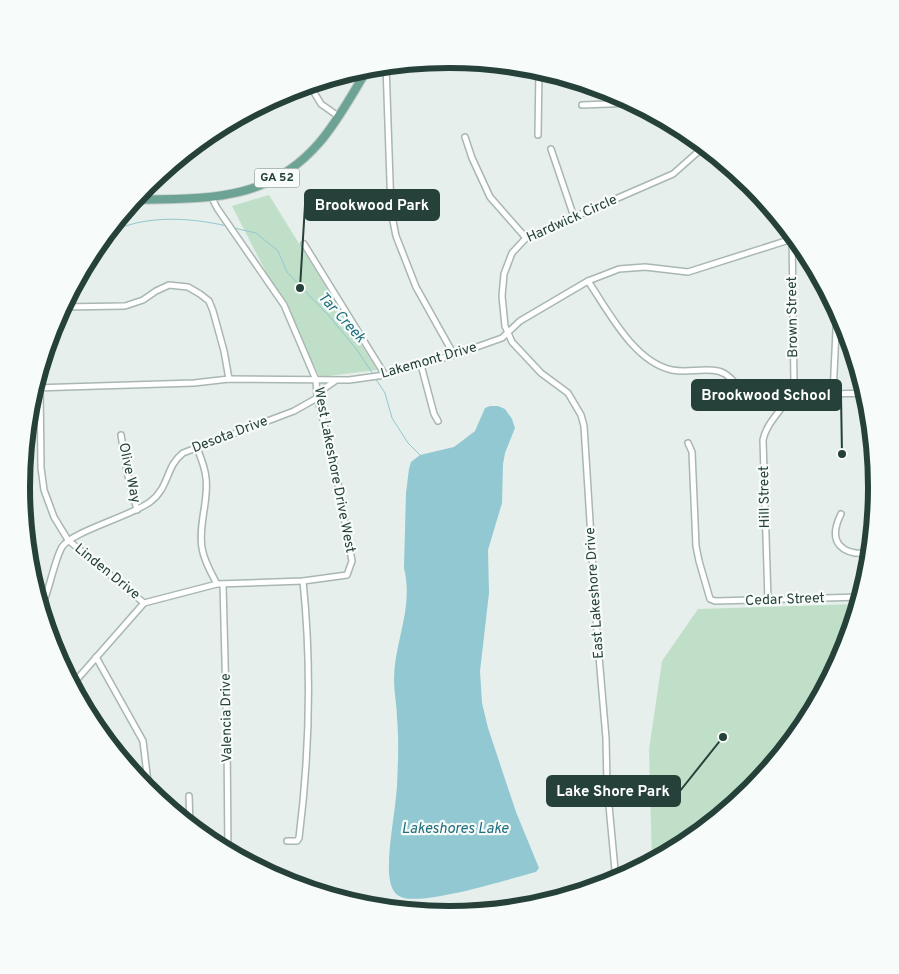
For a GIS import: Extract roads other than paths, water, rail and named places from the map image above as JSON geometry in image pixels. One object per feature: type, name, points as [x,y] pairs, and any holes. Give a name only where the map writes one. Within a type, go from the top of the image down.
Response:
[{"type":"main road","name":"GA 52","points":[[144,200],[212,198],[250,190],[271,181],[289,170],[320,142],[363,77]]},
{"type":"street","points":[[386,73],[391,211],[396,236],[416,287],[454,355]]},
{"type":"street","points":[[538,134],[539,78]]},
{"type":"street","points":[[313,91],[321,104],[338,116]]},
{"type":"street","points":[[582,105],[618,103]]},
{"type":"street","points":[[465,137],[472,158],[490,197],[526,238]]},
{"type":"street","points":[[551,149],[574,217]]},
{"type":"street","name":"Hardwick Circle","points":[[508,334],[503,310],[503,279],[512,253],[526,238],[673,174],[699,150]]},
{"type":"street","name":"West Lakeshore Drive West","points":[[212,198],[284,305],[316,380],[317,398],[335,466],[352,561],[347,574],[304,581]]},
{"type":"street","name":"Lakemont Drive","points":[[42,388],[194,383],[229,379],[349,380],[385,375],[454,355],[502,338],[520,321],[588,281],[619,269],[631,267],[656,268],[677,272],[698,270],[787,239]]},
{"type":"street","points":[[304,244],[385,375]]},
{"type":"street","name":"Brown Street","points":[[788,401],[794,384],[794,248]]},
{"type":"street","points":[[588,281],[628,340],[655,364],[676,371],[720,372],[755,401],[759,402],[788,401],[833,394],[858,393]]},
{"type":"street","points":[[70,307],[125,306],[143,300],[156,290],[169,285],[188,287],[209,301],[224,351],[229,379]]},
{"type":"street","points":[[833,394],[836,324]]},
{"type":"street","name":"East Lakeshore Drive","points":[[508,334],[512,342],[541,373],[568,393],[581,415],[584,426],[597,634],[606,738],[607,784],[615,872]]},
{"type":"street","points":[[421,365],[434,414],[438,421]]},
{"type":"street","name":"Desota Drive","points":[[68,540],[150,502],[162,491],[172,465],[183,453],[294,411],[317,398],[325,388],[337,380]]},
{"type":"street","name":"Hill Street","points":[[768,600],[763,440],[767,429],[788,401]]},
{"type":"street","name":"Linden Drive","points":[[38,406],[44,490],[54,517],[68,540],[144,603],[216,584],[304,581]]},
{"type":"street","name":"Olive Way","points":[[121,435],[136,510]]},
{"type":"street","name":"Cedar Street","points":[[688,443],[692,452],[696,546],[710,599],[716,602],[855,597]]},
{"type":"street","points":[[197,448],[204,464],[206,478],[206,495],[201,528],[202,548],[208,568],[216,584]]},
{"type":"street","points":[[841,514],[835,526],[835,537],[841,546],[850,552],[863,554]]},
{"type":"street","points":[[45,599],[58,556],[68,540]]},
{"type":"street","points":[[286,842],[296,841],[299,838],[308,755],[310,673],[304,581]]},
{"type":"street","name":"Valencia Drive","points":[[223,584],[228,843]]},
{"type":"street","points":[[77,680],[144,603]]},
{"type":"street","points":[[96,657],[142,742],[146,777]]},
{"type":"street","points":[[188,796],[189,816]]},
{"type":"water","name":"Lakeshores Lake","points":[[498,406],[505,409],[512,419],[515,428],[505,453],[502,503],[488,550],[489,593],[480,671],[482,703],[488,728],[516,812],[539,868],[536,872],[466,891],[409,899],[399,896],[393,889],[390,883],[389,862],[398,761],[398,726],[394,680],[407,597],[404,568],[406,493],[409,469],[411,462],[420,455],[454,447],[475,431],[485,408]]},
{"type":"waterway","name":"Tar Creek","points":[[120,228],[133,224],[164,219],[180,219],[227,226]]},
{"type":"waterway","name":"Tar Creek","points":[[234,228],[256,233],[278,251],[287,272],[330,317],[357,350],[373,374]]},
{"type":"waterway","name":"Tar Creek","points":[[375,378],[385,393],[392,418],[408,443],[420,455]]},
{"type":"place","name":"Brookwood Park","points":[[300,288]]},
{"type":"place","name":"Brookwood School","points":[[842,454]]},
{"type":"place","name":"Lake Shore Park","points":[[723,737]]}]
